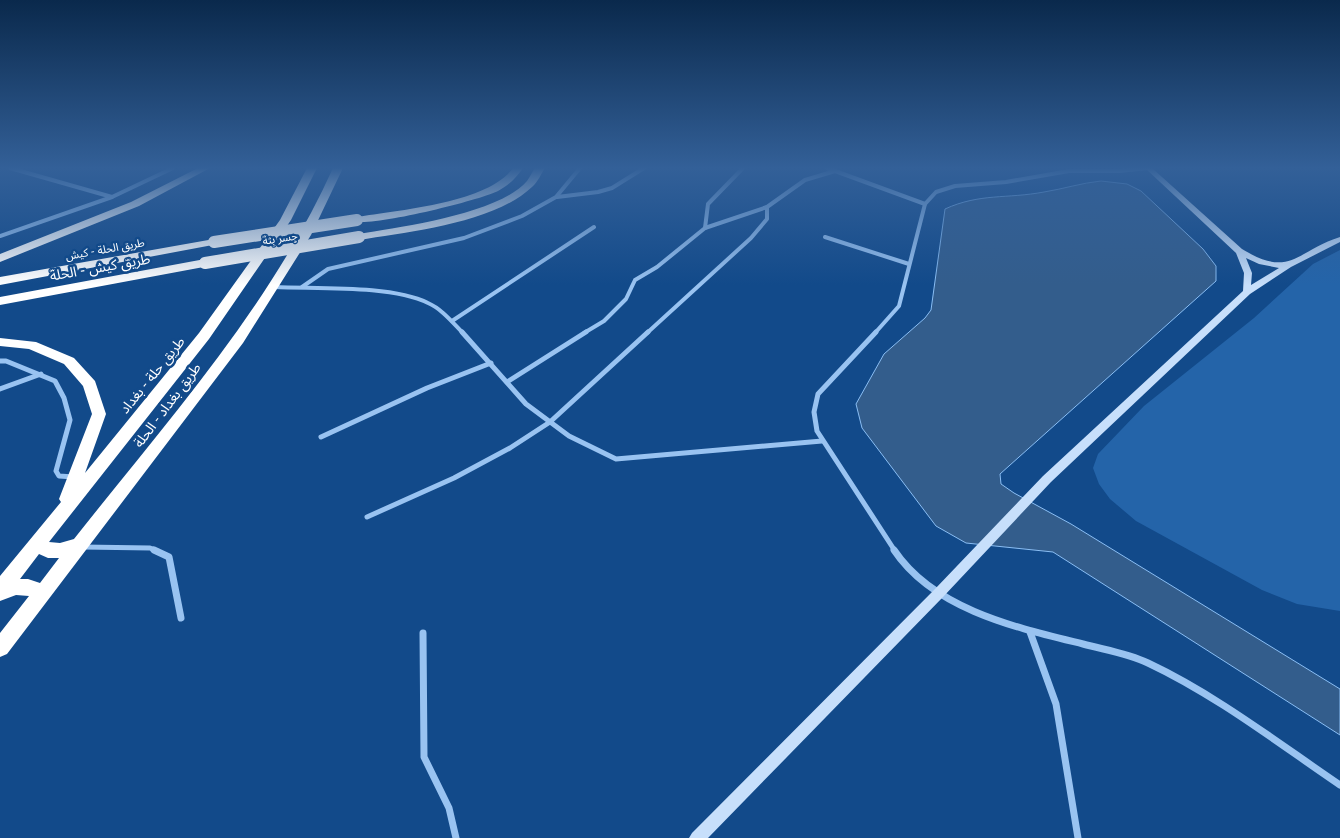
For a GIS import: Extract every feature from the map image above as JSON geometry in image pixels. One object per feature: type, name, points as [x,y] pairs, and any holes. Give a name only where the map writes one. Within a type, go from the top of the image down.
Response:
[{"type":"highway","points":[[0,258],[126,207]]},
{"type":"highway","name":"طريق حلة - بغداد","points":[[0,591],[204,336],[285,220],[292,207]]},
{"type":"highway","name":"طريق بغداد - الحلة","points":[[0,648],[238,340],[275,287],[321,207]]},
{"type":"highway","name":"جسر بتة","points":[[214,242],[433,207]]},
{"type":"highway","name":"جسر بتة","points":[[206,263],[461,218],[491,207]]},
{"type":"highway","name":"طريق الحلة - كيش","points":[[0,281],[214,242]]},
{"type":"highway","name":"طريق كيش - الحلة","points":[[0,301],[206,263]]},
{"type":"highway","points":[[0,342],[31,345],[69,360],[90,384],[100,414],[60,517]]},
{"type":"highway","points":[[38,544],[42,548],[55,552],[81,545]]},
{"type":"highway","points":[[0,591],[25,587],[32,588],[41,595]]},
{"type":"street","points":[[0,236],[83,207]]},
{"type":"street","points":[[302,287],[328,269],[464,238],[522,216],[538,207]]},
{"type":"street","points":[[705,228],[708,207]]},
{"type":"street","points":[[507,382],[604,321],[626,299],[635,280],[657,268],[705,228],[767,207]]},
{"type":"street","points":[[367,517],[454,478],[510,448],[550,422],[751,238],[767,219],[767,207]]},
{"type":"street","points":[[924,207],[899,306],[823,387],[818,394],[814,412],[814,421],[822,441],[896,552],[908,567],[939,593],[980,616],[1030,632],[1132,656],[1158,668],[1205,695],[1340,785]]},
{"type":"street","points":[[1191,207],[1239,251],[1255,261],[1268,266],[1288,265]]},
{"type":"street","points":[[452,321],[510,285],[594,227]]},
{"type":"street","points":[[826,237],[909,264]]},
{"type":"street","points":[[697,838],[939,593],[1037,489],[1246,292],[1288,265],[1340,239]]},
{"type":"street","points":[[1239,251],[1244,259],[1248,273],[1246,292]]},
{"type":"street","points":[[275,287],[393,292],[429,303],[452,321],[526,404],[569,436],[616,459],[822,441]]},
{"type":"street","points":[[0,361],[6,361],[55,381],[64,398],[70,420],[56,471],[59,476],[68,478],[76,476]]},
{"type":"street","points":[[321,436],[427,388],[490,363]]},
{"type":"street","points":[[0,389],[41,374]]},
{"type":"street","points":[[81,545],[150,548],[169,557],[181,618]]},
{"type":"street","points":[[1030,632],[1056,704],[1078,838]]},
{"type":"street","points":[[423,633],[424,757],[448,808],[456,838]]},
{"type":"shaded area","points":[[950,207],[1158,207],[1203,249],[1216,266],[1216,281],[1000,474],[1001,484],[1071,524],[1340,689],[1340,735],[1053,552],[966,543],[936,526],[862,428],[856,404],[884,354],[925,318],[931,310],[945,209]]},
{"type":"shaded area","points":[[1340,250],[1340,611],[1297,604],[1262,590],[1136,521],[1110,499],[1099,484],[1093,468],[1098,454],[1144,406],[1254,318],[1313,264]]}]
